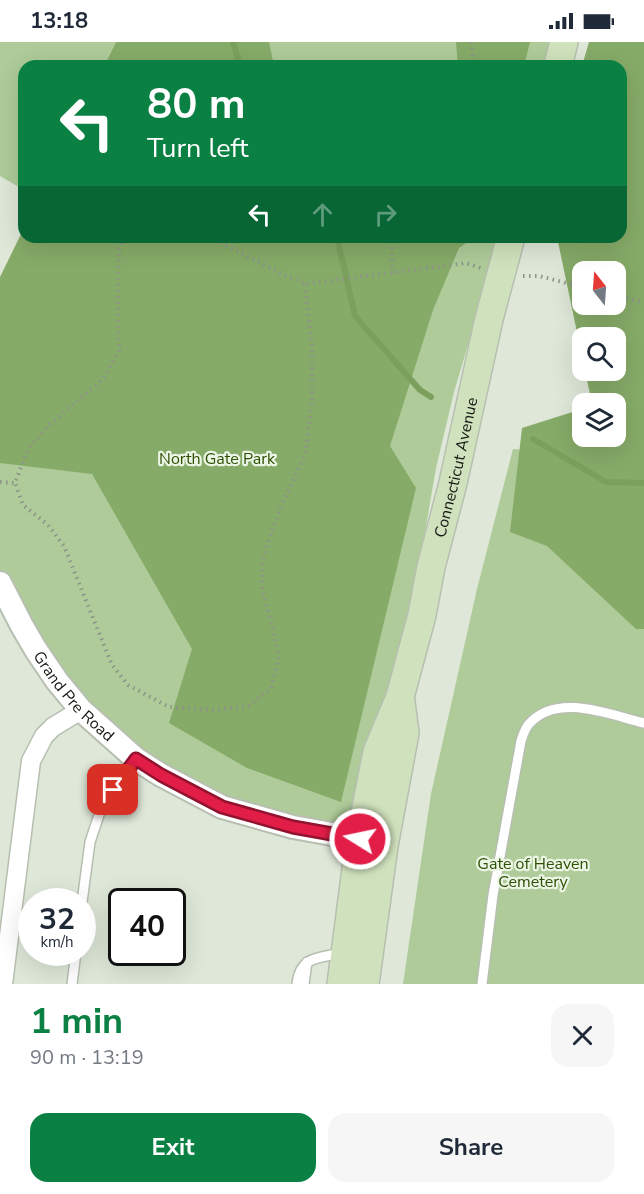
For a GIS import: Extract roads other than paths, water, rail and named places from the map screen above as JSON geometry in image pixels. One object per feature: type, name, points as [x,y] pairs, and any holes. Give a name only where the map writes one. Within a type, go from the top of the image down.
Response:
[{"type":"main road","points":[[560,60],[564,42]]},
{"type":"main road","name":"Connecticut Avenue","points":[[365,984],[377,752],[400,697],[422,615],[431,567],[453,483],[489,319],[509,243]]},
{"type":"main road","name":"Connecticut Avenue","points":[[340,984],[345,953],[372,842]]},
{"type":"street","name":"Grand Pre Road","points":[[0,583],[36,650],[57,681],[81,710],[136,759],[222,807],[293,827],[372,842]]},
{"type":"street","points":[[3,984],[31,761],[44,736],[53,727],[81,710]]},
{"type":"lane","points":[[482,984],[493,895],[521,741],[529,724],[546,711],[560,707],[578,707],[644,723]]},
{"type":"lane","points":[[84,888],[90,842],[102,806],[136,759]]},
{"type":"lane","points":[[297,984],[300,969],[307,962],[345,953]]},
{"type":"lane","points":[[304,984],[307,962]]},
{"type":"lane","points":[[72,984],[74,966]]},
{"type":"waterway","points":[[233,42],[237,60]]},
{"type":"waterway","points":[[338,243],[355,316],[420,390],[431,397]]},
{"type":"waterway","points":[[533,439],[606,482],[644,483]]},
{"type":"park label","name":"North Gate Park","points":[[217,458]]},
{"type":"park label","name":"Gate of Heaven Cemetery","points":[[533,872]]}]
